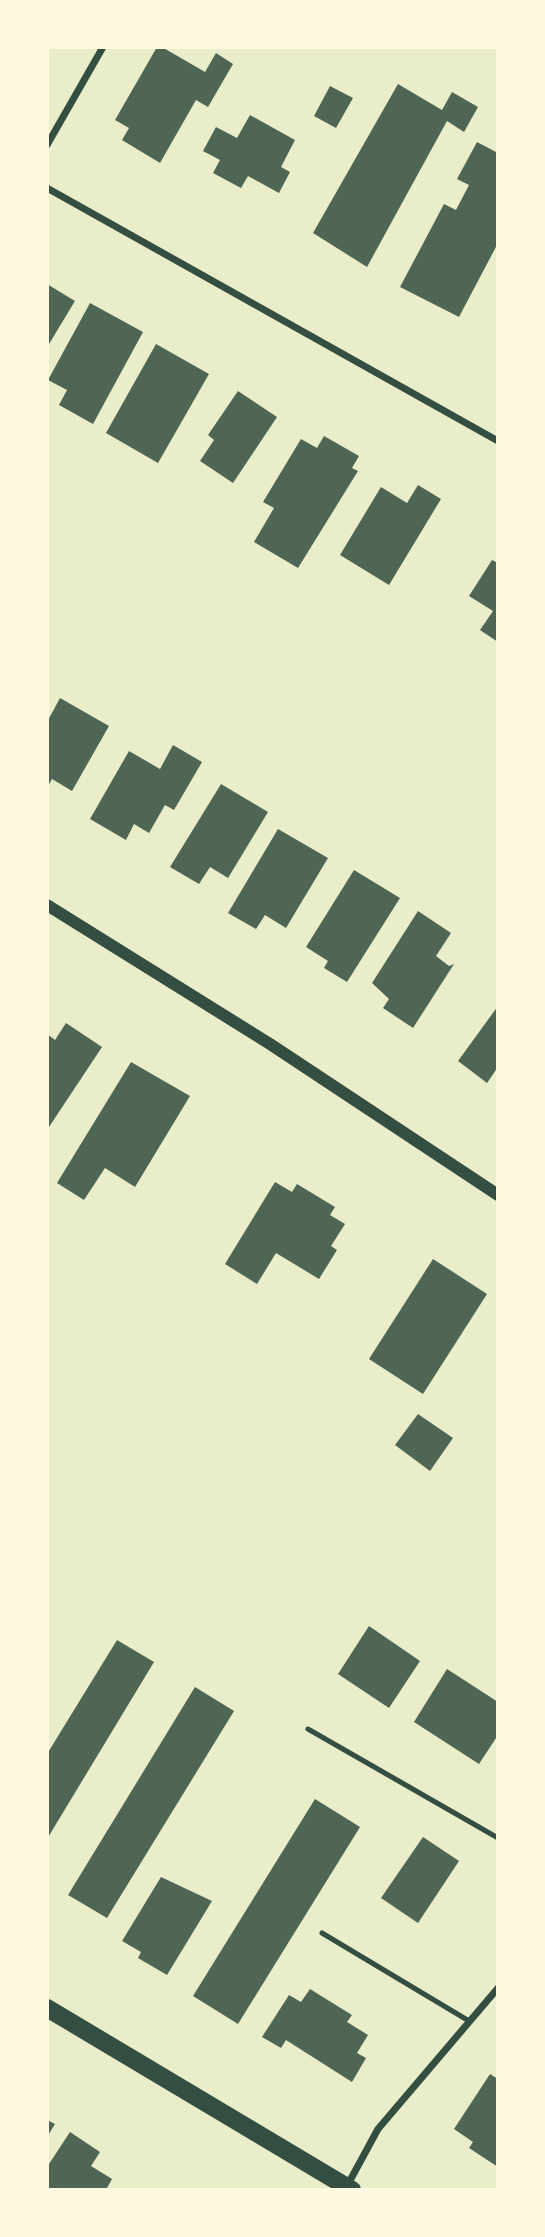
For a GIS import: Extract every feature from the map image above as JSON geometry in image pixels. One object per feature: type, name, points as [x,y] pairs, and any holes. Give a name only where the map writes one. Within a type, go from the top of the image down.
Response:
[{"type":"main road","points":[[47,2008],[349,2188]]},
{"type":"street","points":[[47,145],[103,47]]},
{"type":"street","points":[[47,188],[498,441]]},
{"type":"street","points":[[47,905],[270,1044],[498,1195]]},
{"type":"street","points":[[349,2188],[378,2129],[498,1988]]},
{"type":"lane","points":[[308,1729],[498,1838]]},
{"type":"lane","points":[[322,1933],[469,2021]]},
{"type":"building","points":[[157,47],[162,47],[205,72],[216,53],[233,64],[208,107],[196,100],[160,163],[122,140],[129,128],[115,120]]},
{"type":"building","points":[[398,84],[442,110],[452,92],[478,107],[464,132],[447,121],[367,267],[313,233]]},
{"type":"building","points":[[330,86],[353,98],[336,128],[314,116]]},
{"type":"building","points":[[250,115],[295,140],[281,167],[290,172],[279,193],[248,176],[241,188],[213,173],[220,160],[203,151],[216,127],[237,138]]},
{"type":"building","points":[[477,142],[498,153],[498,243],[459,317],[400,287],[444,204],[456,210],[469,185],[457,179]]},
{"type":"building","points":[[47,284],[75,301],[49,344],[47,343]]},
{"type":"building","points":[[90,303],[143,332],[93,424],[59,405],[67,390],[48,380]]},
{"type":"building","points":[[156,344],[209,374],[158,463],[106,433]]},
{"type":"building","points":[[238,391],[277,417],[233,483],[200,461],[214,440],[208,435]]},
{"type":"building","points":[[324,436],[359,456],[352,468],[358,471],[298,568],[254,542],[274,508],[263,502],[301,439],[317,448]]},
{"type":"building","points":[[418,485],[441,499],[389,585],[340,555],[381,487],[407,503]]},
{"type":"building","points":[[492,560],[498,563],[498,642],[480,630],[493,611],[469,596]]},
{"type":"building","points":[[60,698],[109,726],[72,791],[52,779],[47,788],[47,722]]},
{"type":"building","points":[[173,745],[202,762],[174,810],[165,805],[149,833],[134,824],[126,840],[90,819],[129,751],[160,769]]},
{"type":"building","points":[[221,784],[268,812],[228,878],[210,867],[199,884],[170,867]]},
{"type":"building","points":[[278,829],[328,858],[286,928],[265,915],[256,929],[228,913]]},
{"type":"building","points":[[354,870],[400,898],[347,982],[324,968],[328,961],[306,947]]},
{"type":"building","points":[[418,911],[451,933],[436,956],[449,966],[454,964],[413,1028],[383,1008],[389,999],[372,983]]},
{"type":"building","points":[[498,1006],[498,1067],[487,1083],[458,1061]]},
{"type":"building","points":[[66,1023],[102,1047],[47,1130],[47,1034],[55,1040]]},
{"type":"building","points":[[131,1062],[190,1096],[135,1187],[105,1168],[84,1200],[57,1183]]},
{"type":"building","points":[[275,1182],[292,1192],[297,1184],[335,1207],[330,1215],[345,1224],[331,1246],[337,1250],[319,1279],[276,1253],[257,1284],[225,1264]]},
{"type":"building","points":[[433,1259],[487,1294],[423,1394],[369,1359]]},
{"type":"building","points":[[418,1414],[453,1438],[430,1471],[395,1445]]},
{"type":"building","points":[[369,1626],[420,1661],[389,1708],[338,1674]]},
{"type":"building","points":[[117,1640],[154,1662],[47,1839],[47,1754]]},
{"type":"building","points":[[447,1669],[498,1702],[498,1735],[479,1764],[414,1722]]},
{"type":"building","points":[[195,1687],[234,1711],[107,1918],[68,1895]]},
{"type":"building","points":[[315,1799],[360,1827],[238,2024],[193,1996]]},
{"type":"building","points":[[423,1837],[459,1861],[418,1923],[381,1898]]},
{"type":"building","points":[[161,1877],[212,1901],[167,1975],[138,1958],[141,1952],[122,1941]]},
{"type":"building","points":[[310,1989],[352,2015],[347,2022],[368,2035],[357,2053],[366,2058],[352,2082],[286,2040],[281,2048],[262,2037],[289,1995],[301,2002]]},
{"type":"building","points":[[490,2074],[498,2079],[498,2167],[469,2148],[473,2142],[454,2129]]},
{"type":"building","points":[[47,2120],[55,2124],[47,2137]]},
{"type":"building","points":[[70,2132],[100,2152],[91,2166],[112,2179],[106,2190],[47,2190],[47,2167]]}]
